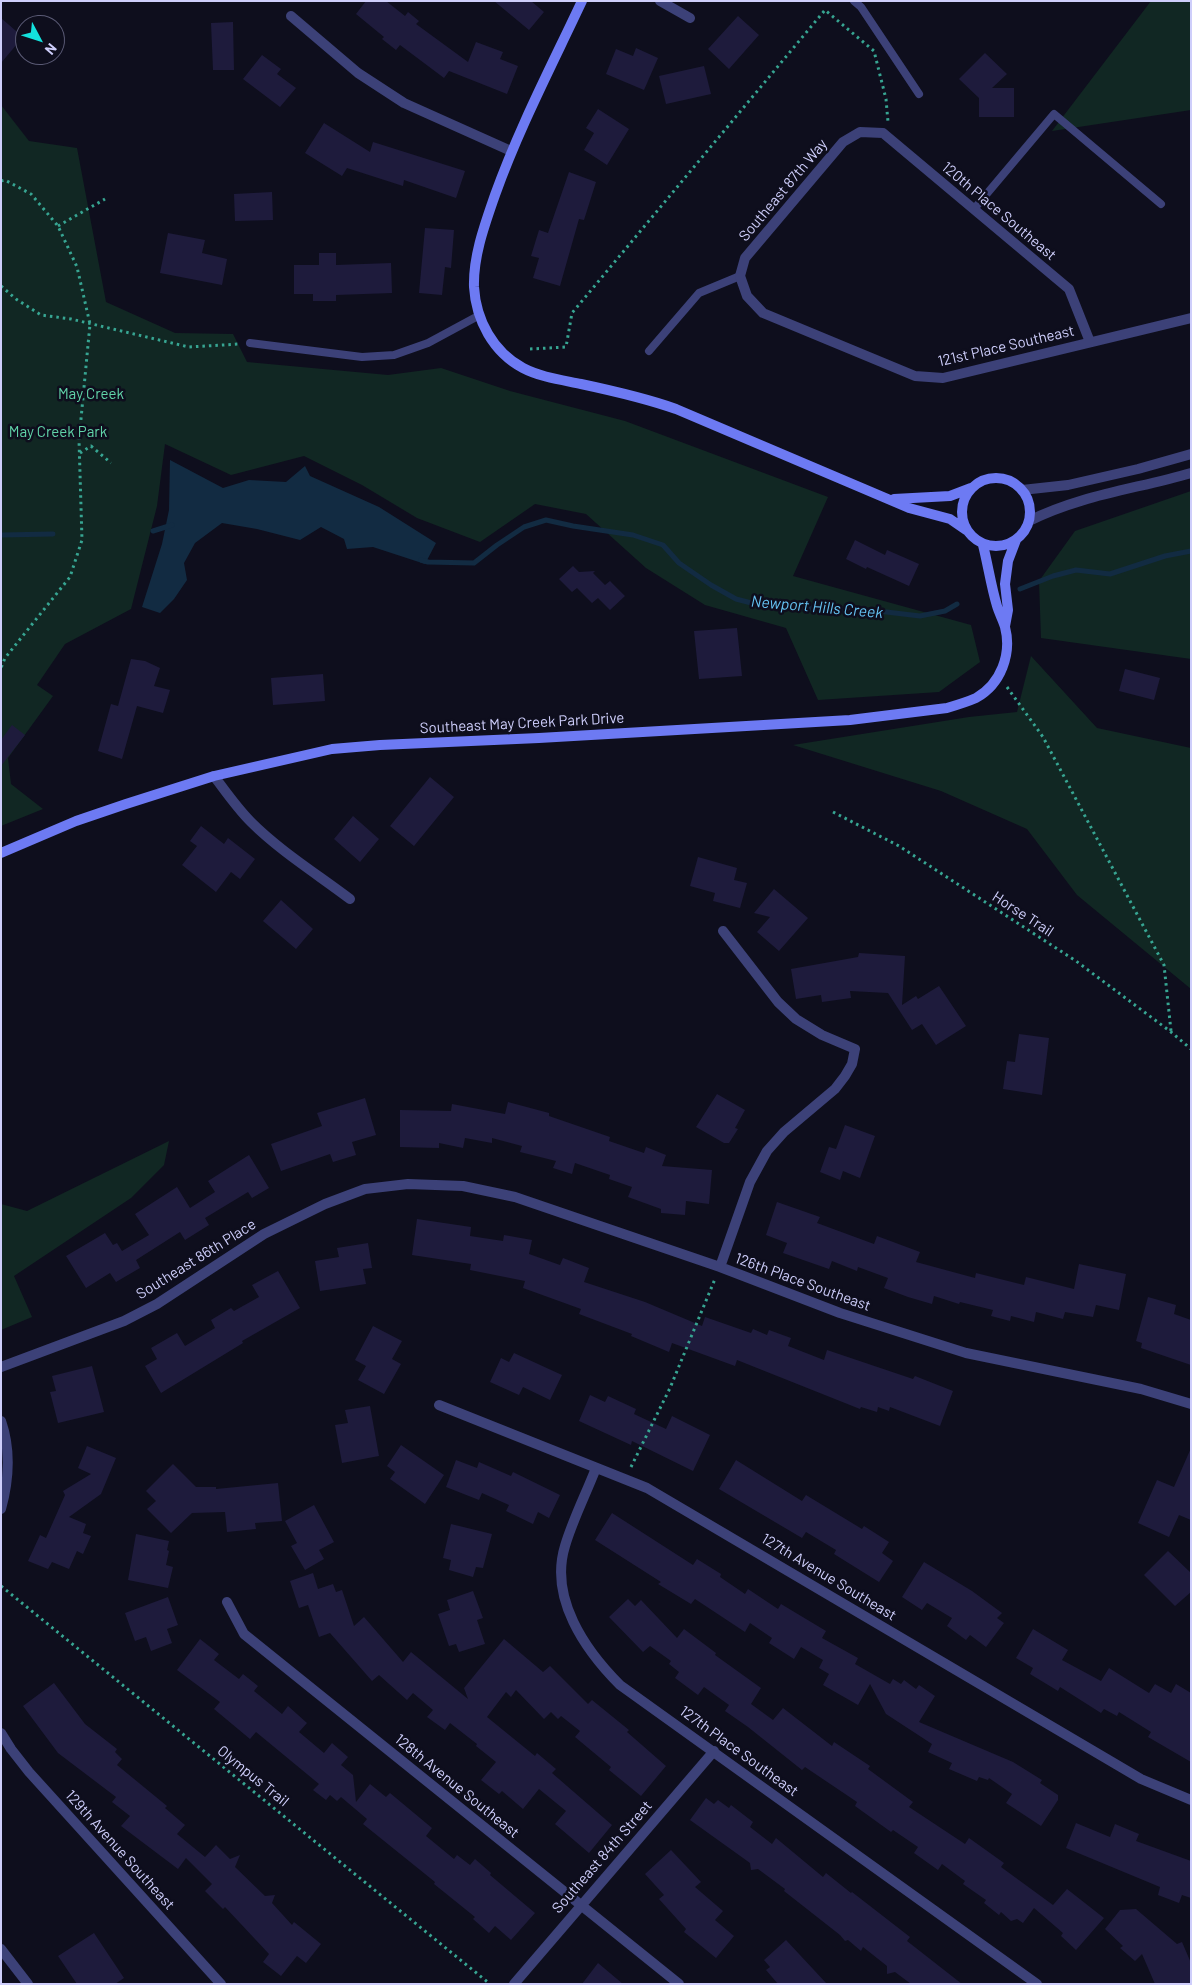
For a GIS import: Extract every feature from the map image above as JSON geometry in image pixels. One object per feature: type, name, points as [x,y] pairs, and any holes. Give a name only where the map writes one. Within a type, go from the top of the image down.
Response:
[{"type":"street","points":[[582,1],[511,151],[486,221],[477,257],[474,287],[478,316],[489,336],[503,354],[523,368],[540,375],[645,398],[676,409],[910,508],[950,519],[983,545],[994,547],[1006,546],[1024,532],[1029,521],[1028,499],[1022,490],[1013,482],[997,478],[980,482],[971,488],[950,496],[890,499]]},
{"type":"street","points":[[660,1],[690,18]]},
{"type":"street","points":[[291,16],[358,73],[404,103],[511,151]]},
{"type":"street","name":"120th Place Southeast","points":[[860,132],[883,133],[1069,289],[1090,342]]},
{"type":"street","name":"Southeast 87th Way","points":[[740,276],[745,258],[842,142],[860,132]]},
{"type":"street","name":"121st Place Southeast","points":[[740,276],[747,296],[763,313],[915,376],[943,378],[1191,318]]},
{"type":"street","points":[[1022,490],[1068,485],[1138,469],[1191,454]]},
{"type":"street","points":[[1029,521],[1053,509],[1102,494],[1191,473]]},
{"type":"street","points":[[966,530],[961,508],[971,488]]},
{"type":"street","name":"Southeast May Creek Park Drive","points":[[1005,627],[1008,610],[1005,584],[1008,561],[1016,540]]},
{"type":"street","name":"Southeast May Creek Park Drive","points":[[1,854],[76,821],[214,776],[332,750],[371,746],[841,721],[947,708],[977,697],[991,686],[999,676],[1004,663],[1007,642],[1005,627],[997,605],[983,545]]},
{"type":"street","points":[[214,776],[236,806],[258,828],[350,898]]},
{"type":"street","points":[[720,1267],[750,1182],[767,1151],[801,1116],[835,1089],[852,1064],[855,1048],[822,1035],[796,1019],[778,1002],[724,931]]},
{"type":"street","name":"126th Place Southeast","points":[[408,1184],[464,1186],[515,1197],[720,1267],[840,1313],[966,1353],[1141,1389],[1191,1404]]},
{"type":"street","name":"Southeast 86th Place","points":[[1,1367],[124,1321],[157,1304],[264,1234],[325,1204],[365,1189],[408,1184]]},
{"type":"street","name":"127th Avenue Southeast","points":[[439,1405],[646,1488],[1141,1779],[1191,1800]]},
{"type":"street","points":[[1,1421],[8,1454],[8,1479],[1,1509]]},
{"type":"street","name":"127th Place Southeast","points":[[596,1468],[564,1547],[561,1569],[563,1587],[573,1623],[603,1668],[620,1685],[1037,1984]]},
{"type":"street","name":"128th Avenue Southeast","points":[[227,1602],[244,1634],[678,1984]]},
{"type":"street","name":"129th Avenue Southeast","points":[[1,1733],[11,1750],[29,1772],[222,1984]]},
{"type":"street","name":"Southeast 84th Street","points":[[514,1984],[714,1751]]},
{"type":"street","points":[[1,1949],[28,1984]]},
{"type":"lane","points":[[854,1],[861,7],[919,94]]},
{"type":"lane","points":[[974,209],[1054,114],[1161,204]]},
{"type":"lane","points":[[649,351],[698,293],[740,276]]},
{"type":"lane","points":[[250,343],[362,357],[394,355],[428,343],[478,316]]},
{"type":"path","points":[[530,350],[566,347],[572,313],[825,10],[874,50],[886,99],[889,138]]},
{"type":"path","points":[[1,176],[3,181],[32,194],[58,226],[77,267],[90,324],[80,453],[82,540],[70,577],[6,658],[1,668]]},
{"type":"path","points":[[58,226],[105,199]]},
{"type":"path","points":[[1,286],[16,300],[41,314],[189,347],[250,343]]},
{"type":"path","points":[[80,453],[91,446],[111,462]]},
{"type":"path","points":[[999,676],[1043,737],[1164,965],[1171,1032]]},
{"type":"path","name":"Horse Trail","points":[[833,812],[899,846],[1076,961],[1191,1049]]},
{"type":"path","points":[[626,1480],[670,1388],[720,1267]]},
{"type":"path","name":"Olympus Trail","points":[[1,1586],[490,1984]]},
{"type":"green space","points":[[1151,1],[1191,1],[1191,110],[1052,131]]},
{"type":"green space","name":"May Creek","points":[[1,105],[29,141],[77,148],[106,302],[175,333],[233,334],[247,362],[388,375],[441,368],[510,391],[625,421],[828,497],[793,576],[971,625],[980,662],[939,692],[818,700],[786,628],[705,605],[646,568],[586,514],[535,504],[480,542],[417,518],[362,485],[304,456],[231,475],[165,444],[157,506],[131,609],[65,644],[37,685],[53,696],[8,758],[11,784],[43,809],[1,826]]},
{"type":"green space","points":[[1191,491],[1191,659],[1041,638],[1039,581],[1075,531]]},
{"type":"green space","points":[[1031,656],[1097,728],[1191,748],[1191,989],[1077,895],[1027,829],[941,791],[793,745],[969,717],[1017,712]]},
{"type":"green space","points":[[169,1141],[164,1165],[131,1198],[14,1276],[32,1317],[1,1330],[1,1204],[27,1211]]},
{"type":"water","points":[[170,460],[223,488],[249,480],[286,482],[305,466],[310,476],[379,507],[436,543],[425,564],[373,547],[347,549],[344,539],[321,527],[300,540],[257,529],[222,523],[195,543],[184,563],[187,580],[174,599],[160,613],[142,607],[162,544],[169,510]]},
{"type":"building","points":[[366,1],[386,1],[405,16],[408,12],[419,21],[416,24],[468,62],[476,42],[503,52],[500,59],[518,66],[507,94],[449,71],[444,78],[400,45],[396,50],[382,39],[384,37],[356,14]]},
{"type":"building","points":[[494,1],[531,1],[544,12],[529,30]]},
{"type":"building","points":[[738,16],[759,35],[729,69],[708,49]]},
{"type":"building","points":[[1,18],[15,30],[15,46],[1,63]]},
{"type":"building","points":[[233,22],[234,70],[213,70],[211,23]]},
{"type":"building","points":[[636,48],[658,58],[644,90],[606,74],[616,49],[633,56]]},
{"type":"building","points":[[985,53],[1007,74],[992,88],[1014,88],[1014,117],[979,117],[979,98],[959,79]]},
{"type":"building","points":[[262,55],[281,69],[277,74],[296,88],[280,107],[243,79]]},
{"type":"building","points":[[704,66],[711,94],[666,104],[659,76]]},
{"type":"building","points":[[598,109],[629,129],[607,165],[584,150],[594,133],[586,128]]},
{"type":"building","points":[[324,123],[370,152],[373,142],[465,171],[456,198],[404,180],[403,186],[347,168],[342,176],[305,153]]},
{"type":"building","points":[[569,172],[596,182],[584,220],[579,219],[560,286],[533,278],[539,258],[531,256],[539,230],[548,233]]},
{"type":"building","points":[[272,192],[273,220],[235,221],[234,194]]},
{"type":"building","points":[[425,228],[454,230],[451,268],[445,267],[442,295],[419,293]]},
{"type":"building","points":[[168,233],[205,240],[202,253],[227,259],[222,285],[160,273]]},
{"type":"building","points":[[319,253],[336,253],[336,265],[391,263],[392,293],[336,295],[336,301],[313,301],[313,294],[294,294],[294,265],[319,265]]},
{"type":"building","points":[[855,540],[885,555],[887,550],[919,564],[909,586],[846,559]]},
{"type":"building","points":[[573,566],[579,572],[595,571],[593,573],[605,585],[610,581],[625,596],[610,610],[598,598],[592,603],[577,588],[572,592],[559,579]]},
{"type":"building","points":[[737,628],[742,676],[699,679],[694,631]]},
{"type":"building","points":[[131,659],[145,661],[160,668],[154,686],[170,690],[163,713],[137,706],[122,759],[98,751],[111,704],[118,706]]},
{"type":"building","points":[[1125,669],[1160,678],[1154,700],[1119,691]]},
{"type":"building","points":[[323,674],[325,701],[273,705],[271,678]]},
{"type":"building","points":[[12,725],[25,735],[1,766],[1,740]]},
{"type":"building","points":[[430,777],[454,797],[414,846],[390,826]]},
{"type":"building","points":[[353,816],[379,839],[360,862],[334,839]]},
{"type":"building","points":[[201,826],[224,844],[228,838],[255,859],[240,879],[231,872],[216,892],[182,865],[197,846],[190,841]]},
{"type":"building","points":[[698,857],[737,868],[734,880],[747,883],[740,908],[713,901],[715,893],[690,886]]},
{"type":"building","points":[[774,889],[808,918],[779,951],[757,932],[770,917],[754,913]]},
{"type":"building","points":[[281,900],[313,929],[296,949],[263,921]]},
{"type":"building","points":[[859,953],[905,956],[902,1005],[916,996],[918,999],[939,986],[966,1026],[936,1045],[922,1024],[912,1030],[888,993],[850,991],[851,998],[822,1002],[821,995],[796,999],[791,969],[858,957]]},
{"type":"building","points":[[1019,1034],[1049,1038],[1042,1095],[1003,1089],[1007,1061],[1015,1062]]},
{"type":"building","points":[[717,1094],[745,1110],[735,1128],[738,1129],[729,1143],[724,1143],[696,1127]]},
{"type":"building","points":[[365,1098],[376,1135],[352,1142],[356,1155],[333,1162],[330,1154],[281,1171],[271,1144],[322,1126],[317,1113]]},
{"type":"building","points":[[508,1102],[549,1113],[549,1116],[610,1137],[609,1141],[644,1153],[646,1147],[666,1155],[662,1166],[712,1170],[709,1204],[686,1201],[685,1215],[661,1213],[661,1209],[628,1197],[632,1187],[609,1179],[610,1175],[575,1163],[572,1174],[553,1168],[556,1161],[520,1152],[522,1146],[492,1138],[492,1143],[465,1138],[463,1148],[439,1143],[439,1148],[400,1147],[400,1110],[451,1111],[452,1104],[505,1114]]},
{"type":"building","points":[[845,1125],[875,1136],[860,1178],[843,1171],[840,1180],[820,1172],[829,1147],[836,1149]]},
{"type":"building","points":[[249,1155],[269,1188],[252,1198],[248,1192],[205,1218],[209,1225],[185,1240],[180,1232],[136,1260],[140,1268],[116,1282],[110,1273],[86,1288],[66,1256],[105,1233],[113,1245],[117,1243],[122,1251],[149,1235],[135,1214],[177,1187],[190,1208],[215,1192],[208,1181]]},
{"type":"building","points":[[777,1202],[820,1217],[817,1223],[874,1244],[877,1236],[920,1252],[916,1262],[975,1278],[976,1273],[1024,1285],[1026,1277],[1074,1289],[1079,1264],[1126,1274],[1119,1310],[1096,1305],[1093,1317],[1065,1312],[1063,1319],[1036,1312],[1034,1322],[1011,1316],[1010,1321],[991,1316],[993,1310],[960,1302],[959,1304],[934,1296],[932,1304],[908,1297],[884,1288],[888,1278],[858,1267],[857,1271],[832,1261],[829,1269],[783,1253],[787,1243],[766,1235]]},
{"type":"building","points":[[417,1219],[471,1227],[470,1236],[503,1241],[504,1235],[532,1240],[529,1254],[560,1265],[563,1258],[589,1268],[584,1282],[645,1302],[702,1326],[705,1317],[751,1333],[753,1329],[767,1335],[769,1330],[791,1338],[788,1346],[824,1360],[827,1350],[913,1379],[915,1376],[953,1391],[940,1426],[890,1407],[889,1411],[878,1407],[877,1412],[861,1407],[860,1409],[737,1360],[735,1366],[672,1343],[669,1352],[631,1336],[632,1334],[579,1314],[581,1309],[523,1288],[525,1281],[470,1270],[471,1264],[412,1255]]},
{"type":"building","points":[[368,1243],[372,1268],[363,1269],[366,1284],[320,1291],[315,1261],[339,1257],[337,1248]]},
{"type":"building","points":[[278,1271],[300,1308],[242,1341],[243,1343],[161,1393],[145,1366],[157,1359],[151,1348],[177,1333],[185,1346],[215,1328],[211,1320],[231,1308],[234,1311],[259,1297],[252,1285]]},
{"type":"building","points":[[1148,1297],[1176,1305],[1174,1314],[1191,1320],[1191,1365],[1141,1348],[1142,1343],[1136,1341]]},
{"type":"building","points":[[373,1326],[402,1341],[392,1359],[401,1364],[384,1394],[358,1380],[366,1366],[355,1360]]},
{"type":"building","points":[[514,1353],[562,1375],[550,1400],[523,1387],[519,1395],[490,1382],[501,1358],[509,1362]]},
{"type":"building","points":[[92,1366],[104,1412],[58,1423],[50,1392],[56,1391],[52,1376]]},
{"type":"building","points":[[590,1395],[605,1402],[608,1396],[636,1409],[634,1414],[666,1429],[672,1416],[710,1435],[693,1471],[632,1441],[631,1445],[579,1421]]},
{"type":"building","points":[[370,1406],[379,1456],[342,1463],[335,1425],[348,1423],[345,1410]]},
{"type":"building","points":[[401,1445],[444,1475],[425,1504],[390,1479],[395,1472],[387,1466]]},
{"type":"building","points":[[87,1446],[116,1458],[101,1494],[69,1517],[86,1524],[83,1533],[91,1536],[83,1554],[77,1551],[69,1569],[52,1562],[48,1569],[28,1561],[40,1535],[46,1538],[65,1495],[63,1491],[91,1474],[78,1468]]},
{"type":"building","points":[[1191,1448],[1191,1520],[1179,1515],[1169,1537],[1138,1523],[1157,1480],[1174,1487]]},
{"type":"building","points":[[456,1460],[477,1468],[479,1462],[511,1476],[513,1472],[560,1495],[549,1518],[538,1512],[533,1524],[506,1511],[509,1505],[482,1493],[479,1500],[446,1487]]},
{"type":"building","points":[[736,1460],[802,1501],[806,1495],[862,1529],[864,1526],[889,1542],[882,1553],[893,1561],[879,1582],[834,1554],[836,1550],[806,1532],[802,1538],[719,1489]]},
{"type":"building","points":[[173,1464],[196,1487],[216,1487],[216,1489],[278,1483],[282,1521],[255,1523],[256,1529],[227,1532],[225,1512],[192,1513],[171,1533],[147,1509],[156,1501],[146,1491]]},
{"type":"building","points":[[314,1505],[334,1542],[319,1550],[324,1559],[305,1570],[291,1546],[297,1543],[285,1521]]},
{"type":"building","points":[[612,1513],[693,1565],[697,1559],[721,1574],[720,1577],[745,1594],[748,1589],[778,1609],[781,1604],[826,1631],[822,1638],[858,1658],[855,1664],[890,1684],[893,1679],[901,1684],[904,1680],[916,1689],[919,1685],[935,1696],[919,1722],[1013,1762],[1042,1780],[1040,1783],[1058,1795],[1058,1800],[1041,1826],[1006,1803],[1012,1794],[989,1778],[988,1780],[979,1777],[977,1781],[949,1769],[952,1763],[928,1752],[932,1744],[886,1714],[870,1684],[858,1705],[823,1685],[829,1674],[819,1668],[823,1660],[801,1647],[794,1659],[769,1643],[772,1638],[750,1623],[745,1632],[695,1599],[691,1604],[658,1584],[661,1582],[595,1540]]},
{"type":"building","points":[[451,1524],[492,1534],[483,1568],[476,1567],[473,1577],[449,1570],[451,1560],[443,1558]]},
{"type":"building","points":[[136,1534],[169,1541],[166,1565],[173,1567],[168,1588],[128,1580]]},
{"type":"building","points":[[1168,1551],[1191,1573],[1191,1592],[1175,1606],[1144,1575]]},
{"type":"building","points":[[924,1562],[972,1591],[1002,1613],[997,1618],[1004,1623],[986,1647],[970,1635],[966,1640],[947,1626],[952,1618],[927,1603],[922,1610],[902,1597]]},
{"type":"building","points":[[313,1573],[318,1589],[333,1584],[336,1592],[342,1590],[354,1626],[364,1617],[403,1662],[411,1652],[468,1699],[464,1688],[504,1639],[543,1672],[550,1666],[588,1704],[592,1700],[629,1730],[627,1732],[666,1766],[641,1796],[609,1770],[611,1767],[575,1737],[580,1731],[561,1716],[558,1719],[551,1712],[544,1719],[516,1690],[511,1697],[506,1692],[487,1717],[535,1756],[537,1753],[556,1769],[552,1773],[612,1825],[589,1853],[555,1824],[566,1811],[539,1789],[523,1809],[502,1791],[499,1794],[481,1780],[496,1762],[476,1746],[477,1744],[450,1723],[445,1730],[427,1717],[433,1710],[413,1693],[407,1700],[379,1675],[372,1681],[330,1633],[319,1637],[308,1605],[299,1608],[290,1581]]},
{"type":"building","points":[[473,1591],[483,1618],[477,1620],[485,1644],[459,1652],[456,1644],[449,1646],[438,1614],[450,1610],[447,1600]]},
{"type":"building","points":[[168,1597],[178,1625],[167,1629],[172,1643],[151,1651],[146,1637],[135,1641],[125,1613]]},
{"type":"building","points":[[628,1599],[635,1606],[641,1600],[677,1638],[684,1629],[716,1653],[715,1655],[761,1688],[751,1704],[773,1720],[783,1708],[832,1746],[834,1742],[870,1766],[868,1769],[913,1802],[909,1807],[965,1844],[969,1838],[1004,1863],[1001,1867],[1053,1905],[1067,1889],[1104,1918],[1076,1950],[1061,1936],[1063,1933],[1034,1908],[1023,1923],[1017,1919],[1011,1921],[1001,1912],[999,1915],[984,1903],[986,1900],[963,1884],[965,1881],[942,1864],[938,1870],[914,1853],[918,1847],[893,1830],[891,1832],[855,1806],[857,1802],[805,1767],[802,1770],[725,1711],[729,1705],[704,1687],[698,1695],[675,1678],[679,1672],[669,1664],[671,1661],[650,1646],[643,1652],[609,1617]]},
{"type":"building","points":[[1033,1629],[1068,1650],[1062,1660],[1101,1681],[1109,1668],[1149,1693],[1155,1684],[1171,1693],[1176,1684],[1191,1693],[1191,1762],[1148,1737],[1151,1732],[1119,1712],[1117,1716],[1104,1709],[1101,1713],[1060,1687],[1058,1691],[1030,1674],[1033,1668],[1016,1658]]},
{"type":"building","points":[[200,1639],[219,1654],[214,1660],[239,1679],[243,1674],[258,1686],[254,1691],[282,1714],[288,1706],[307,1723],[299,1732],[324,1753],[332,1743],[348,1757],[341,1765],[353,1775],[356,1802],[370,1784],[386,1797],[390,1793],[432,1828],[426,1836],[454,1859],[457,1855],[470,1865],[475,1859],[491,1873],[490,1875],[535,1913],[511,1940],[495,1926],[489,1933],[473,1919],[475,1917],[434,1884],[435,1882],[363,1824],[367,1819],[341,1797],[337,1801],[330,1795],[326,1800],[313,1790],[319,1784],[256,1732],[250,1739],[214,1709],[220,1702],[177,1670]]},
{"type":"building","points":[[54,1683],[85,1724],[117,1749],[115,1752],[122,1759],[117,1765],[167,1806],[165,1808],[185,1825],[177,1834],[205,1857],[216,1845],[230,1859],[240,1855],[235,1867],[265,1896],[275,1895],[272,1903],[292,1925],[294,1922],[321,1944],[306,1963],[297,1956],[281,1976],[263,1962],[269,1954],[225,1907],[223,1909],[205,1891],[212,1884],[186,1858],[178,1869],[121,1826],[130,1816],[112,1802],[116,1797],[58,1753],[23,1706]]},
{"type":"building","points":[[706,1798],[714,1804],[718,1800],[729,1808],[731,1805],[753,1822],[750,1827],[772,1844],[776,1838],[823,1877],[826,1873],[910,1937],[907,1941],[962,1984],[911,1984],[895,1972],[887,1974],[887,1966],[863,1947],[861,1951],[848,1940],[845,1941],[784,1891],[785,1889],[758,1869],[751,1870],[750,1863],[690,1820]]},
{"type":"building","points":[[1076,1823],[1110,1837],[1115,1824],[1139,1834],[1136,1841],[1191,1861],[1191,1898],[1182,1895],[1179,1903],[1158,1895],[1160,1887],[1066,1848]]},
{"type":"building","points":[[671,1850],[701,1882],[695,1887],[723,1911],[715,1920],[734,1936],[716,1958],[684,1932],[686,1929],[659,1899],[664,1895],[645,1874]]},
{"type":"building","points":[[1136,1909],[1177,1944],[1182,1942],[1191,1963],[1191,1984],[1155,1984],[1142,1954],[1135,1961],[1120,1948],[1123,1946],[1105,1929],[1120,1910]]},
{"type":"building","points":[[94,1933],[124,1978],[115,1984],[77,1984],[58,1956]]},
{"type":"building","points":[[786,1940],[827,1984],[778,1984],[766,1970],[770,1967],[764,1960]]},
{"type":"building","points":[[598,1963],[623,1984],[582,1984]]},
{"type":"waterway","name":"Newport Hills Creek","points":[[421,560],[428,562],[474,563],[524,527],[546,520],[633,535],[663,545],[679,563],[711,585],[736,599],[763,606],[878,611],[920,616],[945,611],[957,604]]},
{"type":"waterway","name":"Newport Hills Creek","points":[[153,531],[172,525]]},
{"type":"waterway","name":"Newport Hills Creek","points":[[1,535],[53,534]]},
{"type":"waterway","name":"Newport Hills Creek","points":[[1020,589],[1053,576],[1076,570],[1110,574],[1165,556],[1191,551]]},
{"type":"park label","name":"May Creek Park","points":[[58,432]]}]
